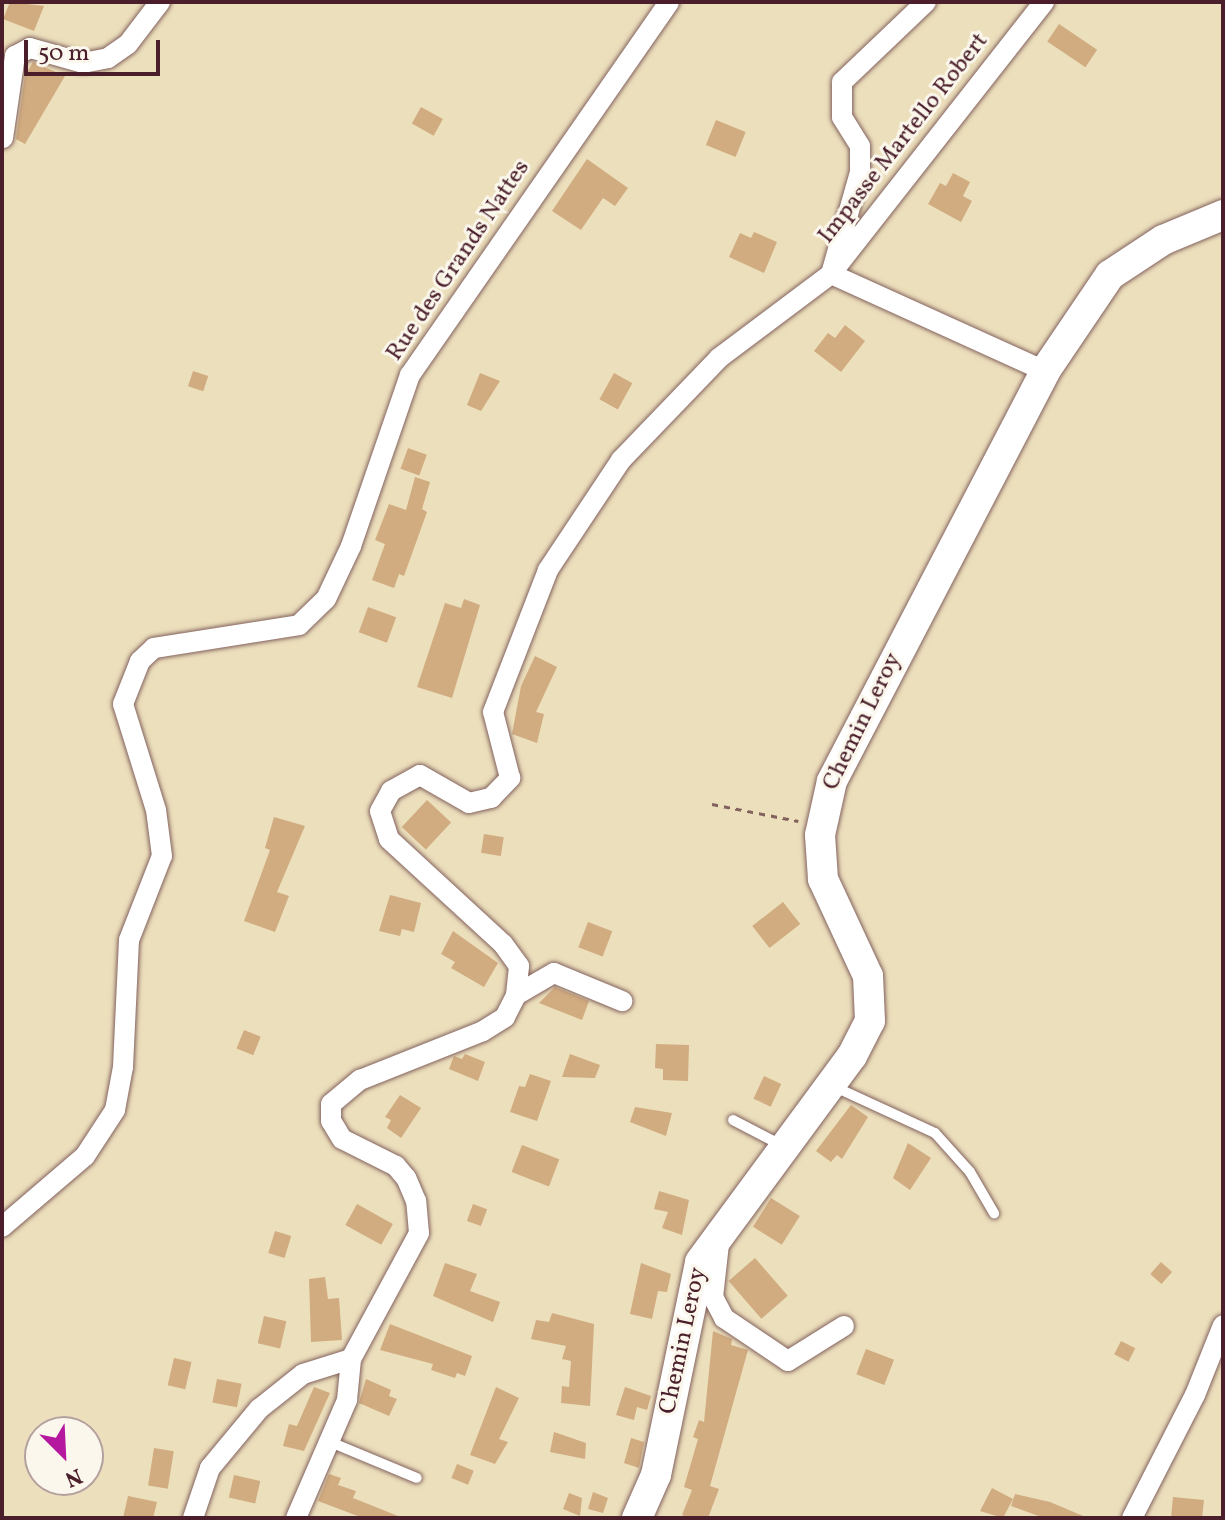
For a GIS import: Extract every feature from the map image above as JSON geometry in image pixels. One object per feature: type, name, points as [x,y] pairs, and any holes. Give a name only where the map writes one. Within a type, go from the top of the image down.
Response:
[{"type":"street","points":[[3,138],[15,56],[30,48],[83,63],[108,58],[128,44],[160,2]]},
{"type":"street","name":"Rue des Grands Nattes","points":[[2,1227],[85,1156],[115,1110],[123,1067],[129,940],[162,856],[156,810],[123,704],[140,661],[154,648],[299,625],[326,599],[351,546],[410,375],[669,2]]},
{"type":"street","points":[[296,1518],[347,1400],[351,1359],[411,1256],[419,1221],[406,1178],[396,1166],[342,1139],[331,1121],[331,1104],[360,1080],[483,1031],[505,1017],[516,995],[519,966],[503,944],[389,839],[380,811],[391,791],[420,775],[469,803],[491,798],[510,778],[493,712],[548,570],[621,460],[719,358],[831,274],[860,172],[860,146],[842,117],[842,82],[926,2]]},
{"type":"street","name":"Impasse Martello Robert","points":[[1044,2],[831,274],[1045,371]]},
{"type":"street","name":"Chemin Leroy","points":[[637,1518],[656,1475],[696,1272],[720,1231],[860,1045],[873,1000],[862,962],[825,886],[821,827],[839,764],[1045,371],[1110,275],[1163,240],[1223,215]]},
{"type":"street","points":[[516,995],[554,973],[622,1001]]},
{"type":"street","points":[[720,1231],[712,1290],[724,1318],[788,1361],[844,1326]]},
{"type":"street","points":[[1132,1518],[1195,1395],[1223,1325]]},
{"type":"street","points":[[193,1518],[210,1468],[259,1409],[303,1374],[351,1359]]},
{"type":"lane","points":[[829,1085],[935,1133],[970,1172],[994,1213]]},
{"type":"lane","points":[[733,1120],[783,1146]]},
{"type":"lane","points":[[328,1441],[417,1478]]},
{"type":"path","points":[[712,804],[821,827]]},
{"type":"building","points":[[10,2],[44,6],[34,31],[3,19]]},
{"type":"building","points":[[1059,24],[1097,50],[1085,67],[1047,41]]},
{"type":"building","points":[[33,62],[65,76],[25,144],[16,139],[25,76]]},
{"type":"building","points":[[421,107],[443,119],[434,136],[412,124]]},
{"type":"building","points":[[716,120],[746,132],[736,157],[706,145]]},
{"type":"building","points":[[587,159],[628,188],[615,206],[603,198],[581,230],[552,211]]},
{"type":"building","points":[[953,173],[970,182],[963,196],[972,201],[961,222],[928,204],[940,183],[946,186]]},
{"type":"building","points":[[754,232],[777,242],[764,273],[729,257],[740,233],[751,238]]},
{"type":"building","points":[[845,325],[865,341],[841,372],[814,351],[828,333],[835,338]]},
{"type":"building","points":[[193,371],[208,376],[203,391],[188,386]]},
{"type":"building","points":[[480,373],[500,381],[481,411],[467,405]]},
{"type":"building","points":[[614,373],[632,383],[618,409],[599,399]]},
{"type":"building","points":[[408,448],[427,455],[419,476],[400,469]]},
{"type":"building","points":[[415,477],[430,482],[422,509],[427,512],[404,576],[399,574],[394,588],[372,580],[385,544],[375,540],[389,504],[406,510]]},
{"type":"building","points":[[464,599],[480,605],[452,698],[417,687],[445,603],[461,608]]},
{"type":"building","points":[[368,607],[396,617],[387,643],[359,632]]},
{"type":"building","points":[[535,656],[557,667],[536,712],[544,714],[537,743],[512,734],[521,686]]},
{"type":"building","points":[[427,800],[451,823],[426,850],[402,827]]},
{"type":"building","points":[[274,817],[305,826],[277,892],[289,896],[275,932],[244,921],[270,850],[265,848]]},
{"type":"building","points":[[484,834],[504,837],[501,856],[481,853]]},
{"type":"building","points":[[390,895],[421,903],[414,932],[402,929],[400,936],[379,931]]},
{"type":"building","points":[[783,902],[800,924],[770,948],[752,926]]},
{"type":"building","points":[[588,922],[612,931],[603,957],[578,947]]},
{"type":"building","points":[[453,931],[498,963],[484,987],[451,968],[455,962],[441,954]]},
{"type":"building","points":[[555,987],[589,1001],[582,1020],[539,1003]]},
{"type":"building","points":[[244,1030],[261,1037],[253,1055],[237,1049]]},
{"type":"building","points":[[656,1044],[689,1045],[688,1081],[663,1080],[663,1069],[655,1068]]},
{"type":"building","points":[[465,1054],[485,1062],[478,1081],[449,1069],[454,1056],[462,1059]]},
{"type":"building","points":[[570,1054],[600,1065],[595,1078],[562,1077]]},
{"type":"building","points":[[530,1074],[551,1081],[537,1121],[510,1112],[519,1086],[525,1087]]},
{"type":"building","points":[[764,1076],[781,1084],[771,1107],[753,1099]]},
{"type":"building","points":[[400,1095],[421,1108],[401,1138],[387,1128],[391,1120],[385,1117]]},
{"type":"building","points":[[851,1105],[868,1117],[842,1159],[837,1155],[831,1162],[816,1151]]},
{"type":"building","points":[[635,1107],[672,1113],[666,1136],[630,1122]]},
{"type":"building","points":[[908,1143],[931,1158],[910,1190],[893,1178]]},
{"type":"building","points":[[522,1145],[559,1159],[549,1186],[512,1172]]},
{"type":"building","points":[[659,1191],[689,1200],[682,1235],[662,1228],[668,1212],[654,1209]]},
{"type":"building","points":[[771,1198],[800,1216],[782,1245],[753,1227]]},
{"type":"building","points":[[357,1204],[393,1224],[381,1245],[345,1225]]},
{"type":"building","points":[[473,1204],[487,1209],[481,1226],[467,1221]]},
{"type":"building","points":[[275,1231],[291,1236],[285,1258],[268,1253]]},
{"type":"building","points":[[755,1258],[788,1296],[761,1319],[729,1281]]},
{"type":"building","points":[[1161,1262],[1172,1272],[1161,1284],[1150,1274]]},
{"type":"building","points":[[445,1263],[477,1274],[470,1291],[500,1302],[493,1322],[433,1296]]},
{"type":"building","points":[[641,1263],[671,1274],[667,1292],[658,1291],[652,1319],[630,1314]]},
{"type":"building","points":[[325,1277],[328,1299],[339,1298],[342,1340],[311,1342],[309,1279]]},
{"type":"building","points":[[552,1313],[594,1324],[590,1406],[561,1403],[562,1386],[569,1387],[571,1361],[562,1359],[566,1346],[531,1339],[536,1320],[549,1322]]},
{"type":"building","points":[[264,1316],[286,1321],[280,1348],[258,1343]]},
{"type":"building","points":[[390,1324],[472,1356],[465,1376],[457,1373],[455,1378],[431,1370],[433,1364],[380,1350]]},
{"type":"building","points":[[713,1331],[732,1339],[731,1345],[748,1350],[710,1486],[719,1489],[708,1518],[690,1518],[682,1515],[692,1490],[684,1487],[698,1439],[693,1437],[699,1420],[704,1422]]},
{"type":"building","points":[[1121,1341],[1135,1348],[1128,1362],[1114,1354]]},
{"type":"building","points":[[866,1349],[894,1360],[884,1385],[856,1374]]},
{"type":"building","points":[[174,1358],[192,1362],[185,1389],[168,1385]]},
{"type":"building","points":[[217,1379],[242,1384],[237,1407],[212,1403]]},
{"type":"building","points":[[366,1379],[391,1390],[389,1396],[397,1399],[389,1416],[359,1403]]},
{"type":"building","points":[[314,1387],[330,1393],[304,1451],[283,1446],[289,1424],[297,1426]]},
{"type":"building","points":[[496,1387],[519,1398],[499,1439],[508,1442],[495,1464],[470,1455]]},
{"type":"building","points":[[625,1387],[651,1396],[647,1410],[637,1407],[634,1420],[616,1415]]},
{"type":"building","points":[[554,1432],[586,1443],[585,1459],[550,1452]]},
{"type":"building","points":[[631,1438],[644,1442],[639,1468],[624,1463]]},
{"type":"building","points":[[154,1448],[174,1451],[168,1489],[148,1486]]},
{"type":"building","points":[[457,1464],[474,1471],[468,1485],[451,1478]]},
{"type":"building","points":[[329,1474],[341,1478],[338,1485],[356,1491],[353,1498],[403,1518],[363,1518],[318,1501]]},
{"type":"building","points":[[234,1475],[260,1481],[255,1503],[229,1497]]},
{"type":"building","points":[[992,1488],[1013,1499],[1003,1518],[980,1511]]},
{"type":"building","points":[[593,1492],[608,1498],[603,1513],[588,1509]]},
{"type":"building","points":[[569,1493],[582,1498],[580,1516],[563,1509]]},
{"type":"building","points":[[1015,1494],[1050,1502],[1088,1518],[1044,1518],[1011,1506]]},
{"type":"building","points":[[128,1496],[157,1502],[153,1518],[123,1518]]},
{"type":"building","points":[[1173,1497],[1204,1500],[1202,1518],[1171,1518]]}]
